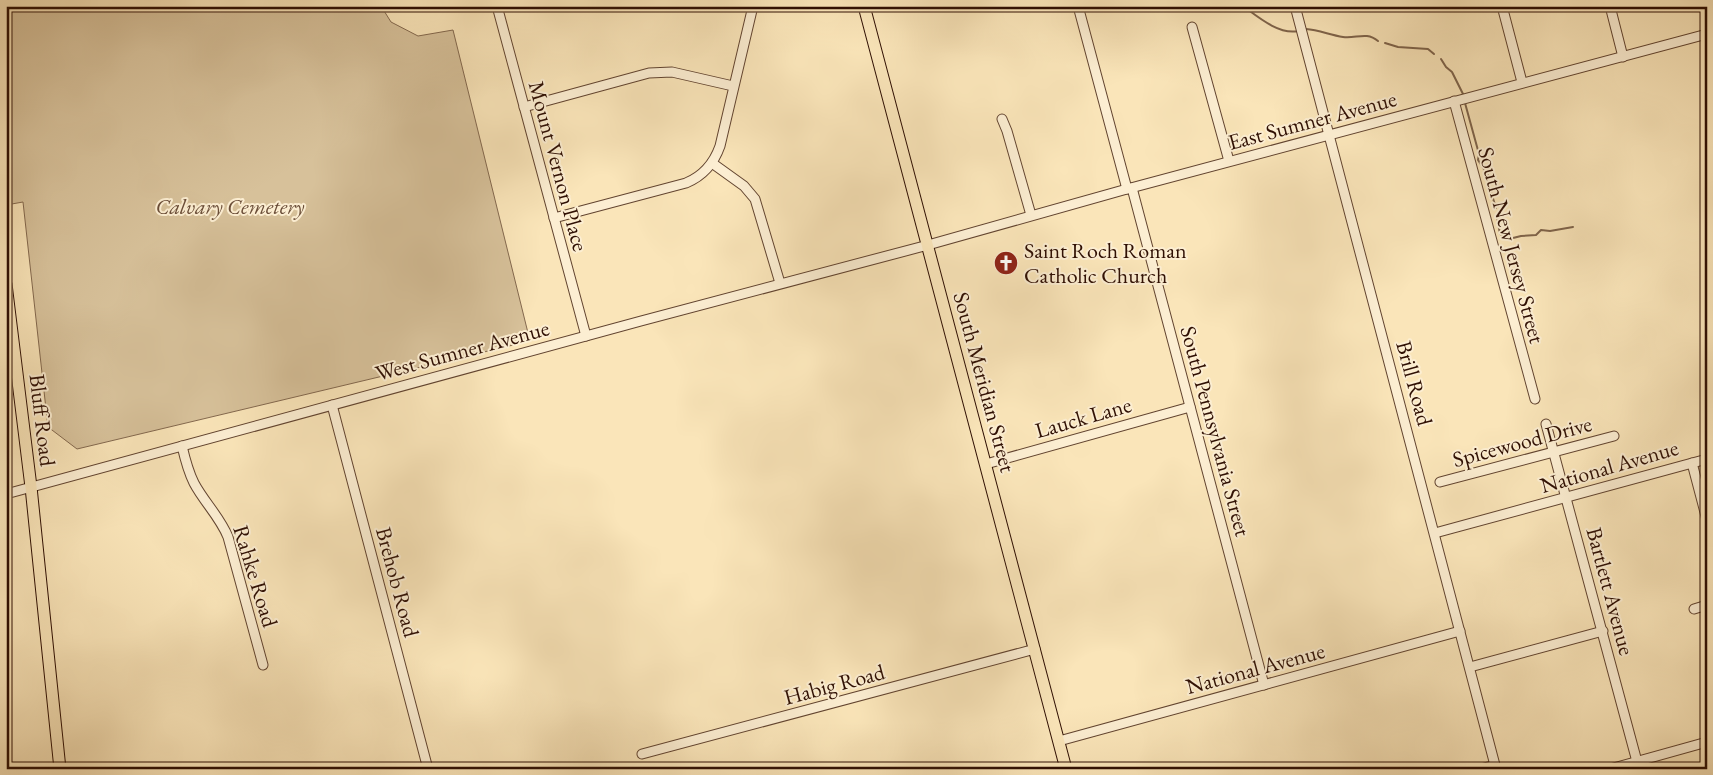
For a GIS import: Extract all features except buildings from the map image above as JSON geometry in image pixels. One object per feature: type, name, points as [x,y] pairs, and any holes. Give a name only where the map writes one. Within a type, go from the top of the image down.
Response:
[{"type":"main road","name":"South Meridian Street","points":[[864,6],[1066,769]]},
{"type":"main road","name":"Bluff Road","points":[[6,284],[32,487],[60,769]]},
{"type":"street","name":"Mount Vernon Place","points":[[497,6],[586,336]]},
{"type":"street","points":[[554,218],[686,182],[698,177],[712,163],[720,146],[753,6]]},
{"type":"street","name":"South Pennsylvania Street","points":[[1078,6],[1190,407],[1264,685]]},
{"type":"street","name":"Brill Road","points":[[1296,6],[1496,767]]},
{"type":"street","points":[[1502,6],[1522,82]]},
{"type":"street","points":[[1610,6],[1623,57]]},
{"type":"street","points":[[1192,27],[1229,162]]},
{"type":"street","name":"East Sumner Avenue","points":[[928,245],[1129,188],[1707,34]]},
{"type":"street","points":[[524,106],[649,73],[672,72],[733,86]]},
{"type":"street","name":"South New Jersey Street","points":[[1454,101],[1535,399]]},
{"type":"street","points":[[1002,119],[1008,131],[1030,215]]},
{"type":"street","points":[[712,163],[744,186],[755,199],[780,284]]},
{"type":"street","name":"West Sumner Avenue","points":[[6,494],[928,245]]},
{"type":"street","name":"Brehob Road","points":[[332,405],[428,769]]},
{"type":"street","name":"Lauck Lane","points":[[986,464],[1190,407]]},
{"type":"street","name":"Bartlett Avenue","points":[[1546,424],[1638,765]]},
{"type":"street","name":"Spicewood Drive","points":[[1440,482],[1614,436]]},
{"type":"street","name":"Rahke Road","points":[[182,446],[194,482],[221,522],[228,537],[263,665]]},
{"type":"street","name":"National Avenue","points":[[1435,533],[1707,459]]},
{"type":"street","points":[[1692,463],[1707,520]]},
{"type":"street","points":[[1694,609],[1707,605]]},
{"type":"street","name":"National Avenue","points":[[1059,740],[1460,631]]},
{"type":"street","points":[[1470,667],[1603,631]]},
{"type":"street","name":"Habig Road","points":[[642,754],[1035,649]]},
{"type":"street","points":[[1610,769],[1638,765],[1707,742]]},
{"type":"street","points":[[1482,769],[1496,767]]},
{"type":"green space","name":"Calvary Cemetery","points":[[6,6],[381,6],[391,22],[418,36],[453,30],[530,341],[77,449],[48,427],[23,202],[6,205]]},
{"type":"waterway","points":[[8,11],[18,6]]},
{"type":"waterway","points":[[1243,6],[1276,28],[1291,32],[1298,31]]},
{"type":"waterway","points":[[1306,29],[1343,37],[1369,36],[1378,41]]},
{"type":"waterway","points":[[1385,43],[1398,47],[1428,49],[1434,54]]},
{"type":"waterway","points":[[1441,59],[1452,72],[1463,94]]},
{"type":"waterway","points":[[1465,103],[1479,154],[1478,160],[1489,177],[1489,183]]},
{"type":"waterway","points":[[1491,192],[1496,208]]},
{"type":"waterway","points":[[1497,217],[1500,234],[1509,239],[1536,235],[1541,230],[1550,231],[1573,227]]},
{"type":"place","name":"Saint Roch Roman Catholic Church","points":[[1006,263]]}]
